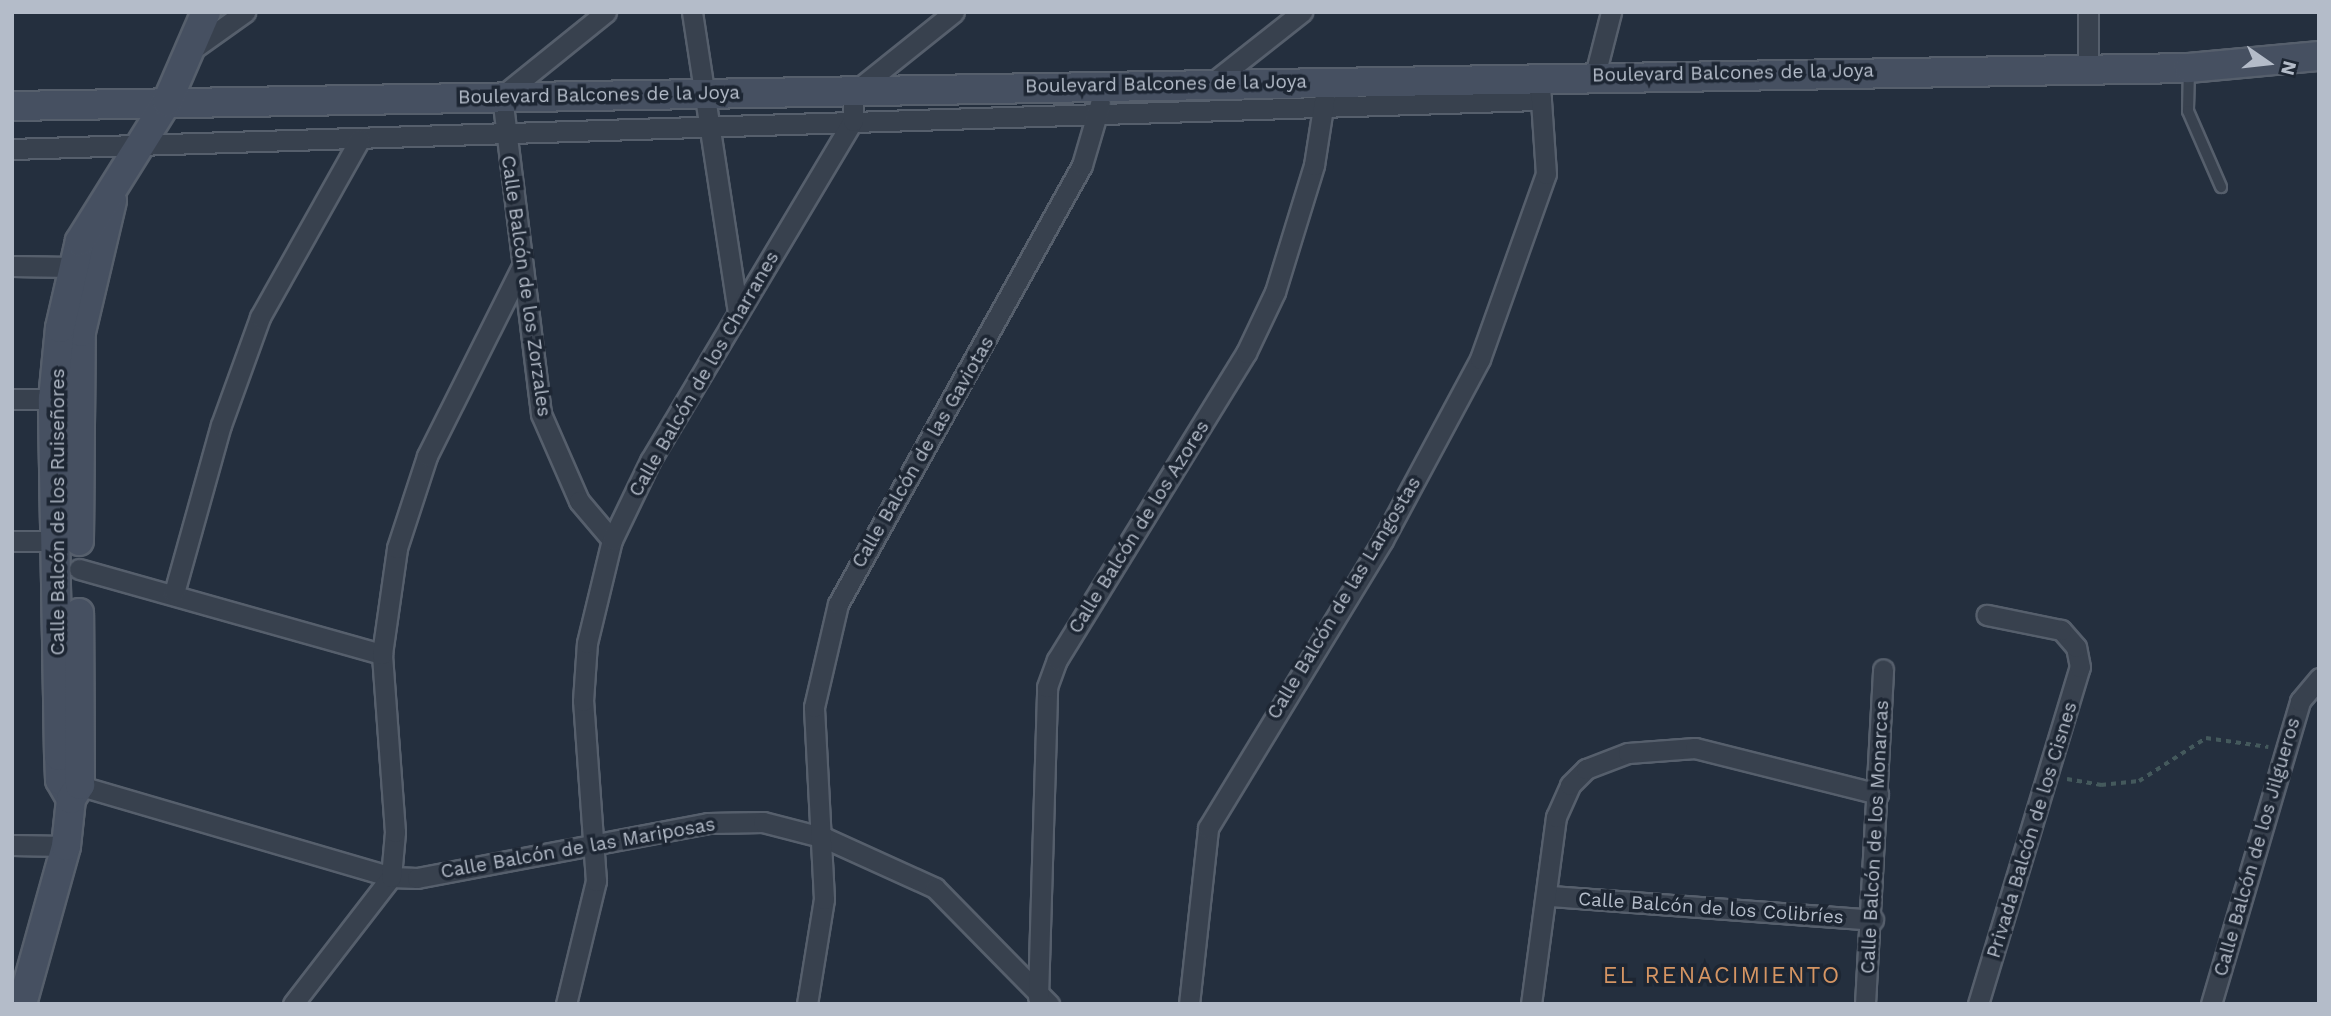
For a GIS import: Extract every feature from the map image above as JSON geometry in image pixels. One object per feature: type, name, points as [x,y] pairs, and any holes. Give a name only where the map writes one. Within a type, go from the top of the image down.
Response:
[{"type":"street","name":"Calle Balcón de los Ruiseñores","points":[[71,788],[53,399],[72,267],[91,219],[113,191],[167,102],[206,12]]},
{"type":"street","points":[[186,55],[245,12]]},
{"type":"street","points":[[502,96],[606,12]]},
{"type":"street","points":[[692,12],[708,93],[738,312]]},
{"type":"street","points":[[853,121],[853,93],[954,12]]},
{"type":"street","points":[[1212,83],[1302,12]]},
{"type":"street","points":[[1595,75],[1611,12]]},
{"type":"street","points":[[2088,12],[2088,69]]},
{"type":"street","name":"Boulevard Balcones de la Joya","points":[[12,149],[139,150],[505,135],[711,122],[1098,114],[1325,94],[1540,87],[1595,75],[2189,68],[2319,56]]},
{"type":"street","name":"Boulevard Balcones de la Joya","points":[[12,106],[502,96],[853,93],[1212,83],[1325,94]]},
{"type":"street","name":"Calle Balcón de las Gaviotas","points":[[807,1004],[824,899],[825,838],[814,707],[838,604],[1082,165],[1104,85]]},
{"type":"street","name":"Calle Balcón de las Langostas","points":[[1189,1004],[1208,828],[1383,540],[1480,359],[1546,174],[1540,87]]},
{"type":"street","name":"Calle Balcón de los Azores","points":[[1042,1000],[1047,687],[1057,660],[1252,341],[1298,216],[1325,94]]},
{"type":"street","name":"Calle Balcón de los Zorzales","points":[[502,96],[541,414],[579,501],[612,540]]},
{"type":"street","name":"Calle Balcón de los Charranes","points":[[566,1004],[596,881],[598,843],[583,701],[589,631],[612,540],[650,461],[853,121]]},
{"type":"street","points":[[174,593],[221,425],[260,317],[360,139]]},
{"type":"street","name":"Calle Balcón de los Ruiseñores","points":[[22,1004],[66,846],[71,788],[79,569],[81,332],[113,191]]},
{"type":"street","points":[[12,266],[72,267]]},
{"type":"street","points":[[293,1004],[391,877],[394,832],[382,654],[407,505],[521,268]]},
{"type":"street","points":[[12,399],[53,399]]},
{"type":"street","points":[[12,541],[60,541]]},
{"type":"street","points":[[79,569],[174,593],[382,654]]},
{"type":"street","name":"Privada Balcón de los Cisnes","points":[[1978,1004],[2080,656],[2061,630],[1987,615]]},
{"type":"street","name":"Calle Balcón de los Monarcas","points":[[1865,1004],[1873,919],[1883,669]]},
{"type":"street","name":"Calle Balcón de los Jilgueros","points":[[2211,1004],[2284,751],[2305,692],[2319,678]]},
{"type":"street","points":[[1531,1004],[1550,896],[1551,846],[1562,799],[1586,769],[1628,753],[1657,748],[1723,752],[1878,794]]},
{"type":"street","name":"Calle Balcón de las Mariposas","points":[[71,788],[391,877],[417,878],[733,820],[825,838],[954,902],[1042,1000]]},
{"type":"street","points":[[12,845],[66,846]]},
{"type":"street","name":"Calle Balcón de los Colibríes","points":[[1550,896],[1873,919]]},
{"type":"lane","points":[[2189,68],[2188,111],[2221,187]]},
{"type":"path","points":[[2047,775],[2101,785],[2139,781],[2206,738],[2230,737],[2284,751]]},
{"type":"district","name":"EL RENACIMIENTO","points":[[1722,976]]}]
